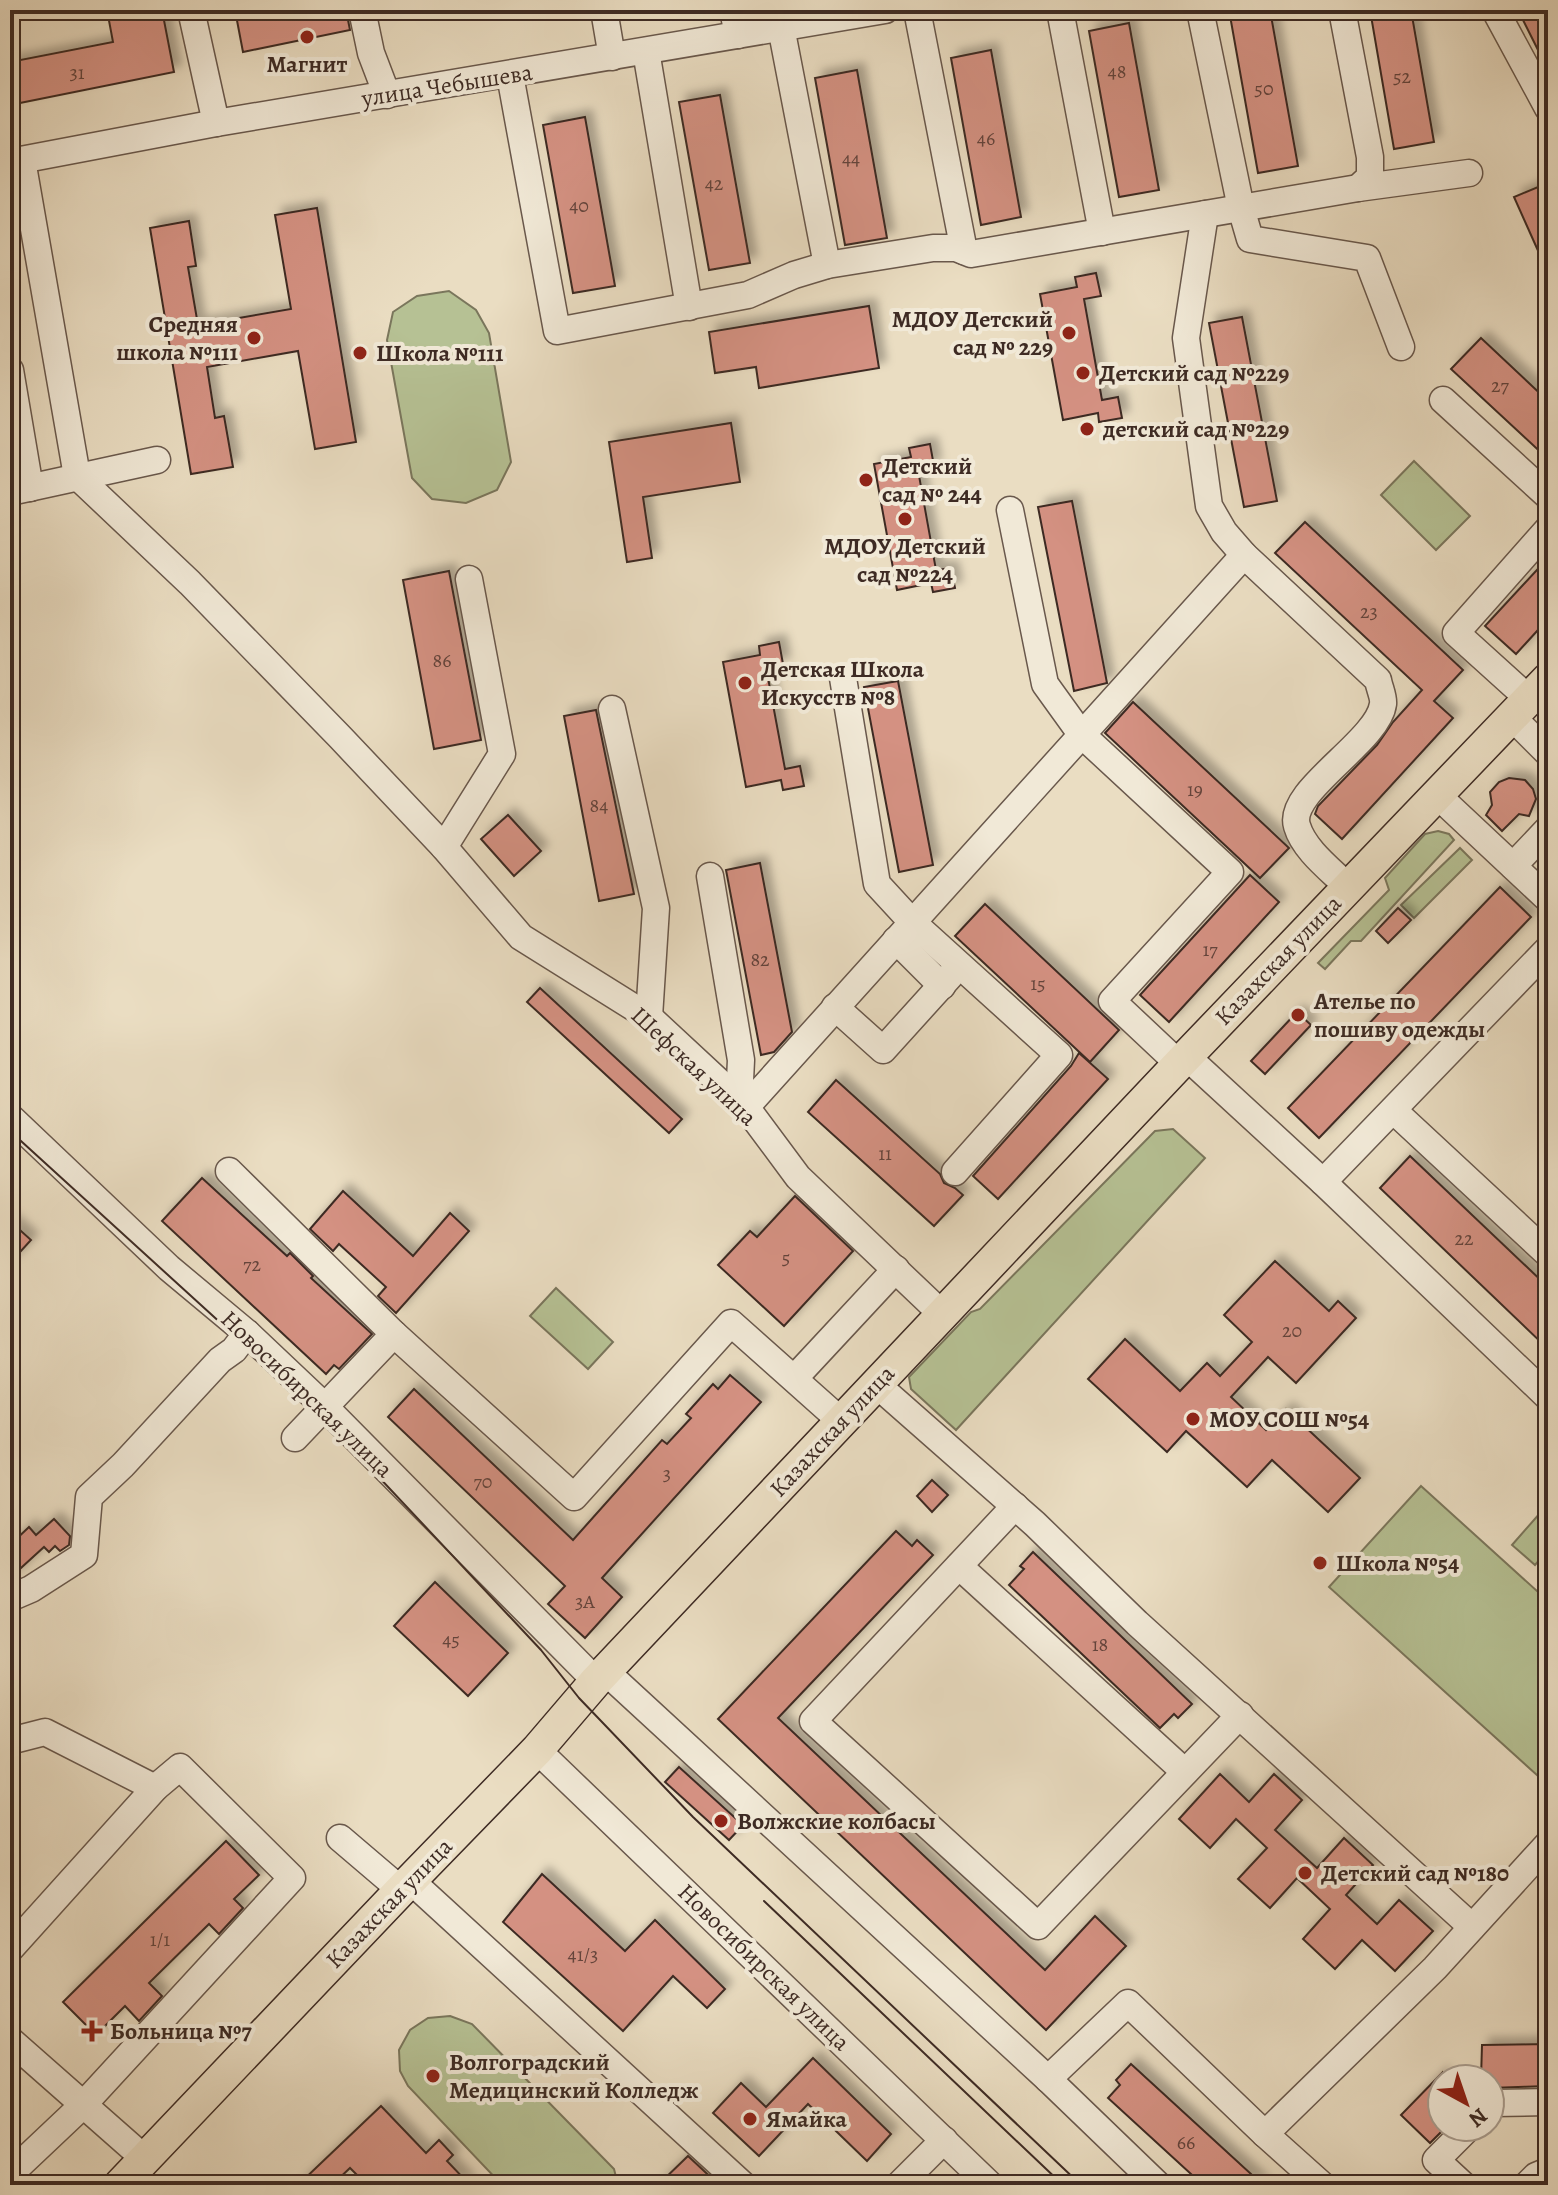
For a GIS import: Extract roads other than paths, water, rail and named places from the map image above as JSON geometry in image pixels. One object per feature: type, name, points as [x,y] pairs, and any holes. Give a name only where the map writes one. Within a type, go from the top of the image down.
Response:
[{"type":"main road","name":"Казахская улица","points":[[120,2185],[537,1750],[600,1676],[1182,1060],[1530,699]]},
{"type":"street","points":[[191,10],[216,123]]},
{"type":"street","points":[[362,10],[371,53],[387,95]]},
{"type":"street","points":[[604,10],[612,57]]},
{"type":"street","name":"улица Чебышева","points":[[16,161],[216,123],[646,51],[736,22],[781,27],[885,10]]},
{"type":"street","points":[[917,10],[964,251]]},
{"type":"street","points":[[1060,10],[1102,232]]},
{"type":"street","points":[[1200,10],[1250,239],[1367,258],[1401,347]]},
{"type":"street","points":[[1342,10],[1370,157],[1370,177],[1358,188]]},
{"type":"street","points":[[1495,10],[1548,108]]},
{"type":"street","points":[[781,27],[827,265]]},
{"type":"street","points":[[646,51],[689,307]]},
{"type":"street","points":[[510,75],[557,331],[748,295],[827,265],[933,248],[956,248],[971,254],[1358,188],[1469,173]]},
{"type":"street","points":[[16,161],[77,476]]},
{"type":"street","points":[[1205,214],[1186,338],[1209,506],[1224,532],[1244,555],[1378,680],[1384,702],[1375,723],[1299,803],[1295,823],[1303,841],[1348,887]]},
{"type":"street","points":[[10,370],[20,490],[157,460]]},
{"type":"street","points":[[1443,400],[1548,496]]},
{"type":"street","name":"Шефская улица","points":[[77,476],[190,583],[438,841],[521,937],[649,1017],[743,1104],[798,1177],[942,1314]]},
{"type":"street","points":[[1010,510],[1045,684],[1081,734],[1230,872],[1112,1001],[1323,1182],[1548,1397]]},
{"type":"street","points":[[1548,529],[1456,633],[1530,699],[1548,753]]},
{"type":"street","points":[[743,1104],[835,1007],[1244,555]]},
{"type":"street","points":[[438,841],[502,754],[469,579]]},
{"type":"street","points":[[835,1007],[883,1050],[946,981],[904,931],[877,884],[843,678]]},
{"type":"street","points":[[612,709],[656,908],[649,1017]]},
{"type":"street","points":[[1437,795],[1548,899]]},
{"type":"street","points":[[1513,866],[1548,829]]},
{"type":"street","points":[[710,876],[741,1060],[743,1104]]},
{"type":"street","points":[[904,931],[1059,1055],[955,1172]]},
{"type":"street","points":[[1323,1182],[1548,949]]},
{"type":"street","points":[[1393,1110],[1548,1254]]},
{"type":"street","name":"Новосибирская улица","points":[[10,1117],[169,1268],[247,1333],[600,1676],[1048,2079],[1158,2185]]},
{"type":"street","points":[[229,1171],[394,1334],[574,1497],[731,1323],[841,1421]]},
{"type":"street","points":[[802,1370],[896,1269]]},
{"type":"street","points":[[10,1598],[31,1589],[84,1555],[89,1497],[123,1465],[220,1360],[234,1350],[247,1333]]},
{"type":"street","points":[[295,1438],[394,1334]]},
{"type":"street","points":[[876,1384],[1015,1506],[1137,1623],[1472,1927]]},
{"type":"street","points":[[1015,1506],[813,1721],[1038,1926],[1240,1715]]},
{"type":"street","points":[[959,1566],[1185,1772]]},
{"type":"street","points":[[10,1741],[45,1732],[155,1788]]},
{"type":"street","name":"Новосибирская улица","points":[[537,1750],[990,2185]]},
{"type":"street","points":[[10,1949],[155,1788],[180,1767],[292,1878],[83,2105],[10,2174]]},
{"type":"street","points":[[340,1838],[405,1885],[743,2185]]},
{"type":"street","points":[[1265,2134],[1435,1968],[1548,1844]]},
{"type":"street","points":[[1048,2079],[1128,2003],[1322,2185]]},
{"type":"street","points":[[10,2040],[145,2159]]},
{"type":"street","points":[[1506,2103],[1548,2102]]},
{"type":"street","points":[[899,2185],[944,2140]]},
{"type":"street","points":[[1453,2143],[1436,2160],[1463,2185]]},
{"type":"street","points":[[1527,2185],[1536,2176],[1548,2171]]},
{"type":"tram line","points":[[10,1131],[315,1409],[541,1650],[579,1698],[693,1817],[1081,2185]]},
{"type":"tram line","points":[[764,1901],[1063,2185]]},
{"type":"place","name":"Магнит","points":[[307,37]]},
{"type":"place","name":"МДОУ Детский сад № 229","points":[[1069,333]]},
{"type":"place","name":"Средняя школа №111","points":[[254,338]]},
{"type":"place","name":"Школа №111","points":[[360,353]]},
{"type":"place","name":"Детский сад №229","points":[[1083,373]]},
{"type":"place","name":"детский сад №229","points":[[1087,429]]},
{"type":"place","name":"Детский сад № 244","points":[[866,480]]},
{"type":"place","name":"МДОУ Детский сад №224","points":[[905,519]]},
{"type":"place","name":"Детская Школа Искусств №8","points":[[745,683]]},
{"type":"place","name":"Ателье по пошиву одежды","points":[[1298,1015]]},
{"type":"place","name":"МОУ СОШ №54","points":[[1193,1419]]},
{"type":"place","name":"Школа №54","points":[[1320,1563]]},
{"type":"place","name":"Волжские колбасы","points":[[721,1821]]},
{"type":"place","name":"Детский сад №180","points":[[1305,1873]]},
{"type":"place","name":"Больница №7","points":[[92,2031]]},
{"type":"place","name":"Волгоградский Медицинский Колледж","points":[[433,2076]]},
{"type":"place","name":"Ямайка","points":[[750,2119]]}]
